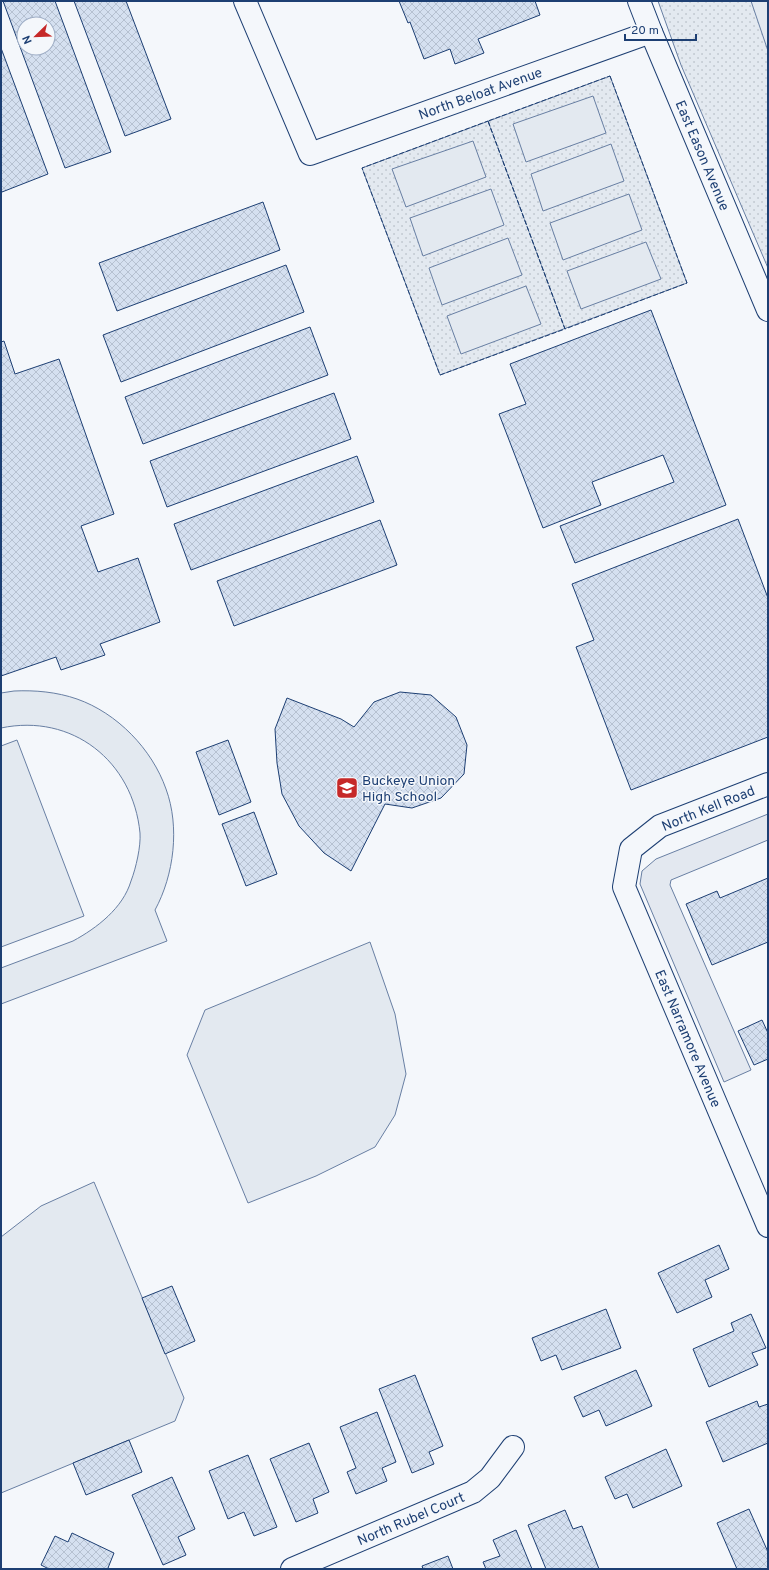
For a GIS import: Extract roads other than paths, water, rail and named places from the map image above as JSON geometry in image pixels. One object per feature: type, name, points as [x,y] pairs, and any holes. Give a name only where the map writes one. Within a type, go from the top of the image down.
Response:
[{"type":"street","name":"North Beloat Avenue","points":[[245,1],[310,154],[650,32]]},
{"type":"street","name":"East Eason Avenue","points":[[639,1],[650,32],[768,310]]},
{"type":"street","name":"North Kell Road","points":[[631,849],[660,826],[768,784]]},
{"type":"street","name":"East Narramore Avenue","points":[[631,849],[624,887],[767,1222]]},
{"type":"street","name":"North Rubel Court","points":[[292,1569],[473,1492],[490,1478],[513,1446]]},
{"type":"place","name":"Buckeye Union High School","points":[[347,788]]}]
